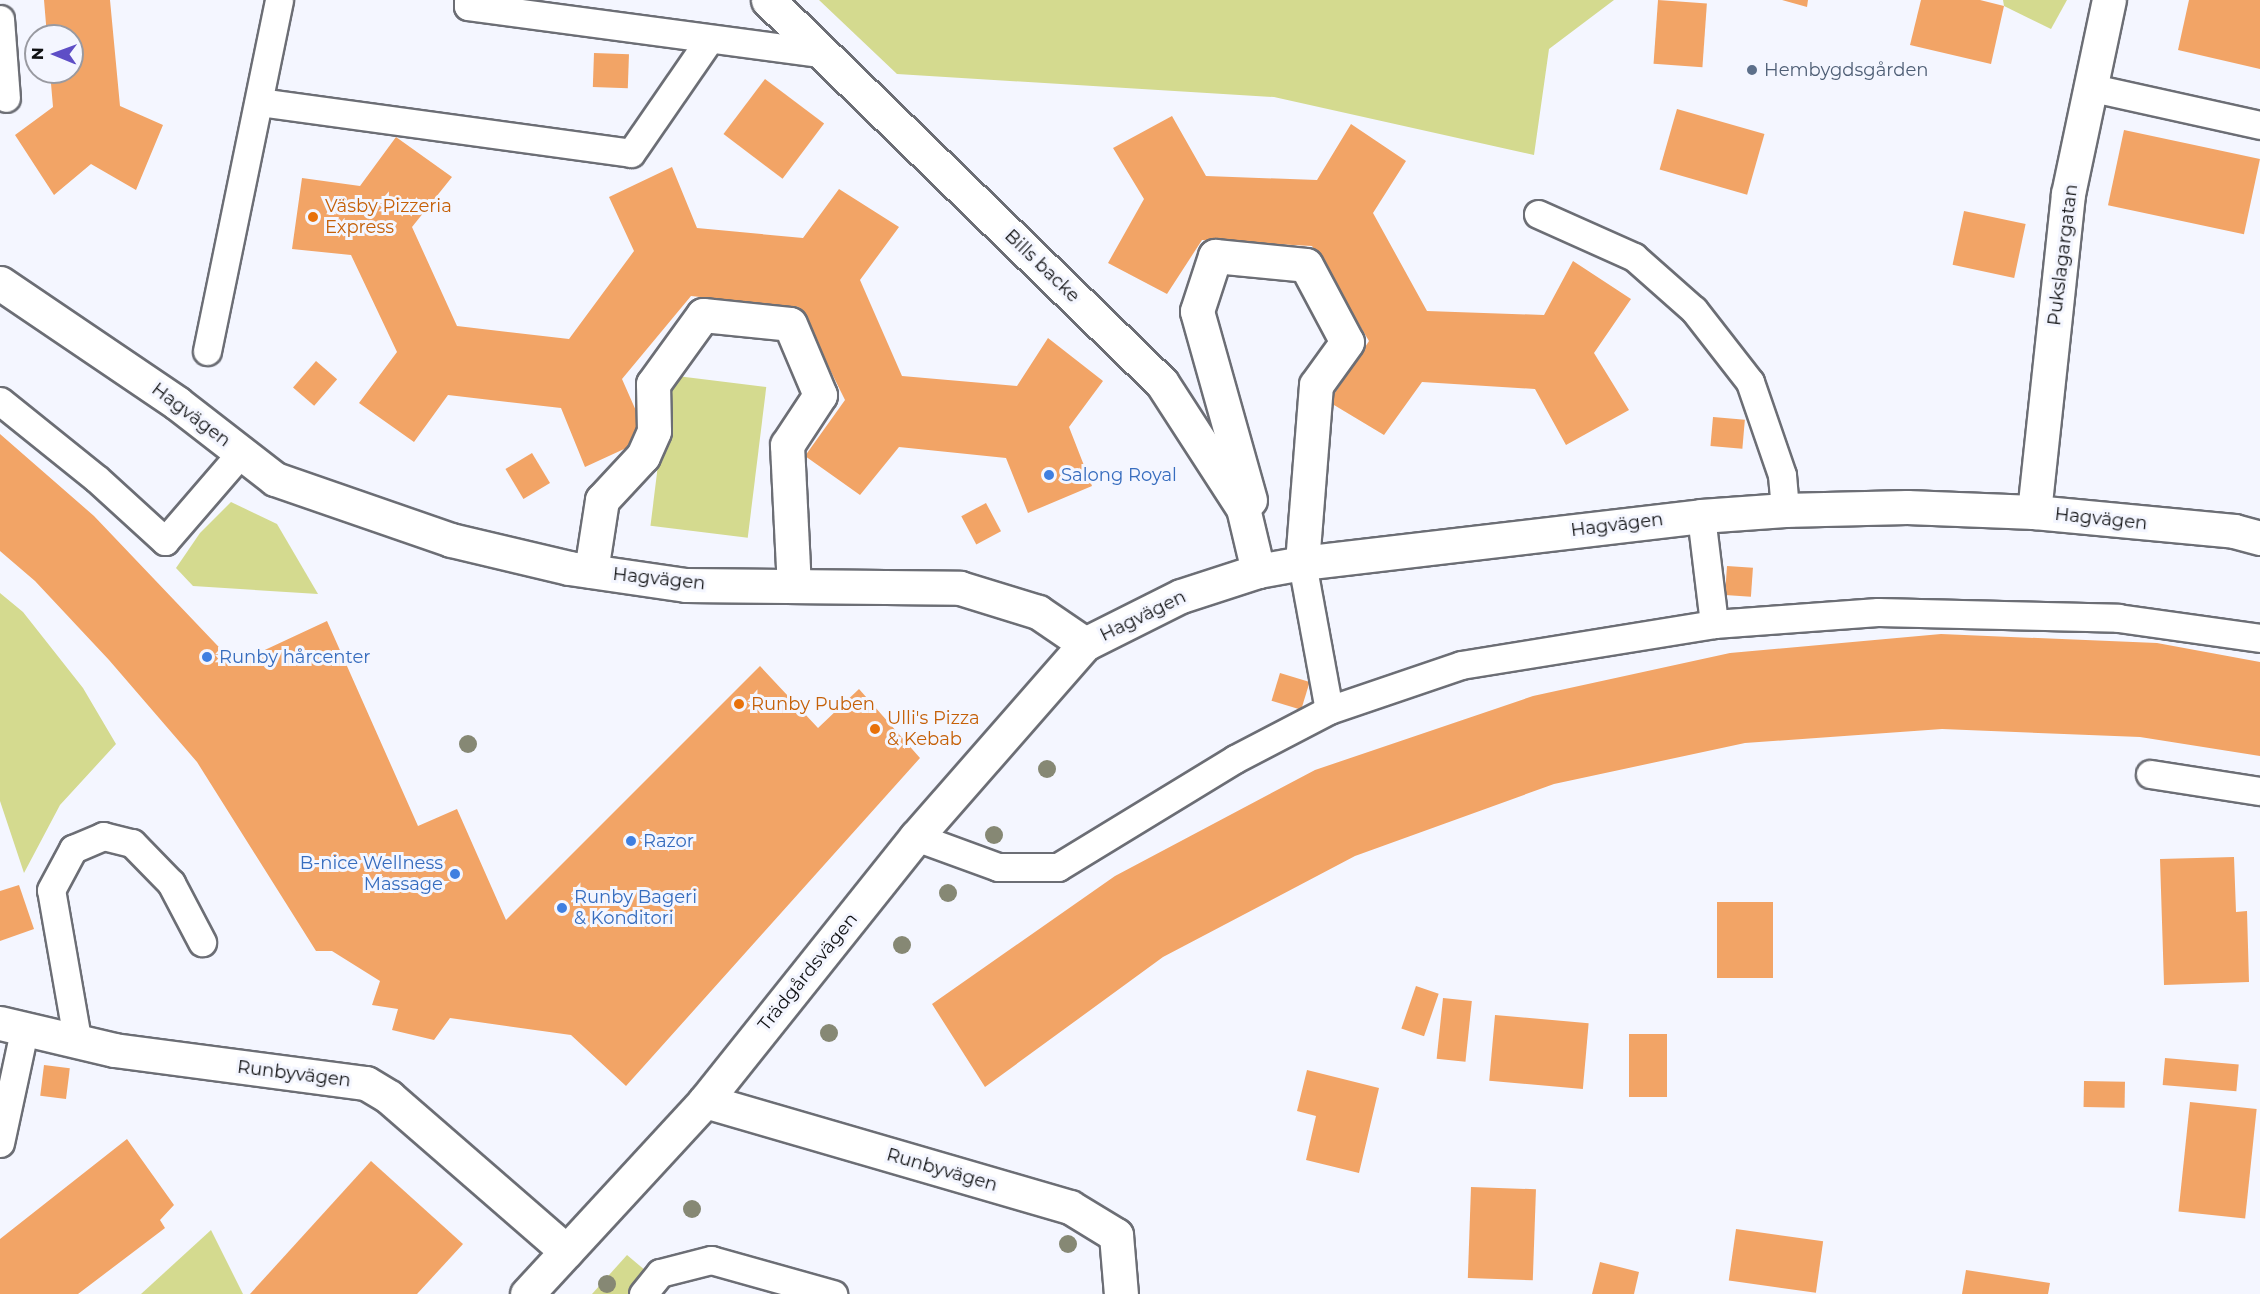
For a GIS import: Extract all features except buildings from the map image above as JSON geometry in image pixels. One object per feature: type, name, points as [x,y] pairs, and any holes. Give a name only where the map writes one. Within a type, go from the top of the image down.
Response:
[{"type":"street","name":"Bills backe","points":[[768,0],[1162,383],[1243,508],[1263,570]]},
{"type":"street","name":"Pukslagargatan","points":[[2034,512],[2068,194],[2093,88],[2109,0]]},
{"type":"street","points":[[1263,570],[1197,311],[1215,256],[1306,265],[1347,342],[1316,386],[1302,563]]},
{"type":"street","name":"Hagvägen","points":[[0,283],[169,398],[275,479],[451,540],[591,571],[686,585],[960,588],[1038,612],[1085,644],[1181,596],[1263,570],[1302,563],[1701,516],[1785,510],[1907,507],[2034,512],[2234,531],[2260,538]]},
{"type":"street","points":[[591,571],[602,500],[643,456],[654,431],[652,384],[703,315],[789,324],[820,395],[787,445],[794,586]]},
{"type":"street","name":"Trädgårdsvägen","points":[[526,1294],[705,1101],[916,837],[1085,644]]},
{"type":"street","name":"Runbyvägen","points":[[12,1027],[78,1044],[366,1083],[389,1097],[566,1251]]},
{"type":"street","name":"Runbyvägen","points":[[705,1101],[1070,1207],[1116,1235],[1121,1294]]},
{"type":"lane","points":[[207,351],[279,0]]},
{"type":"lane","points":[[468,0],[468,6],[825,54]]},
{"type":"lane","points":[[0,18],[6,98]]},
{"type":"lane","points":[[259,102],[631,153],[709,40]]},
{"type":"lane","points":[[2093,88],[2260,125]]},
{"type":"lane","points":[[1538,214],[1634,257],[1694,310],[1750,382],[1782,476],[1785,510]]},
{"type":"lane","points":[[0,401],[97,479],[165,541],[241,453]]},
{"type":"lane","points":[[1701,516],[1714,624]]},
{"type":"lane","points":[[1302,563],[1329,710]]},
{"type":"lane","points":[[916,837],[998,867],[1058,867],[1235,759],[1329,710],[1461,665],[1714,624],[1878,612],[2095,617],[2260,638]]},
{"type":"lane","points":[[2151,774],[2260,791]]},
{"type":"lane","points":[[78,1044],[51,890],[73,849],[103,836],[132,843],[171,883],[202,942]]},
{"type":"lane","points":[[0,1143],[12,1027]]},
{"type":"lane","points":[[643,1294],[660,1273],[711,1260],[833,1294]]},
{"type":"green space","points":[[819,0],[1614,0],[1549,49],[1534,155],[1274,97],[897,74]]},
{"type":"green space","points":[[2003,0],[2067,0],[2051,29],[2004,6]]},
{"type":"green space","points":[[669,375],[766,387],[748,538],[650,526]]},
{"type":"green space","points":[[231,502],[277,524],[318,594],[193,586],[176,568],[200,533]]},
{"type":"green space","points":[[0,593],[23,612],[83,688],[116,744],[60,805],[24,873],[0,801]]},
{"type":"green space","points":[[211,1230],[243,1294],[141,1294]]},
{"type":"green space","points":[[627,1255],[652,1276],[639,1294],[592,1294]]},
{"type":"place","name":"Hembygdsgården","points":[[1752,70]]},
{"type":"place","name":"Väsby Pizzeria Express","points":[[313,217]]},
{"type":"place","name":"Salong Royal","points":[[1049,475]]},
{"type":"place","name":"Runby hårcenter","points":[[207,657]]},
{"type":"place","name":"Runby Puben","points":[[739,704]]},
{"type":"place","name":"Ulli's Pizza & Kebab","points":[[875,729]]},
{"type":"place","name":"Razor","points":[[631,841]]},
{"type":"place","name":"B-nice Wellness Massage","points":[[455,874]]},
{"type":"place","name":"Runby Bageri & Konditori","points":[[562,908]]}]
